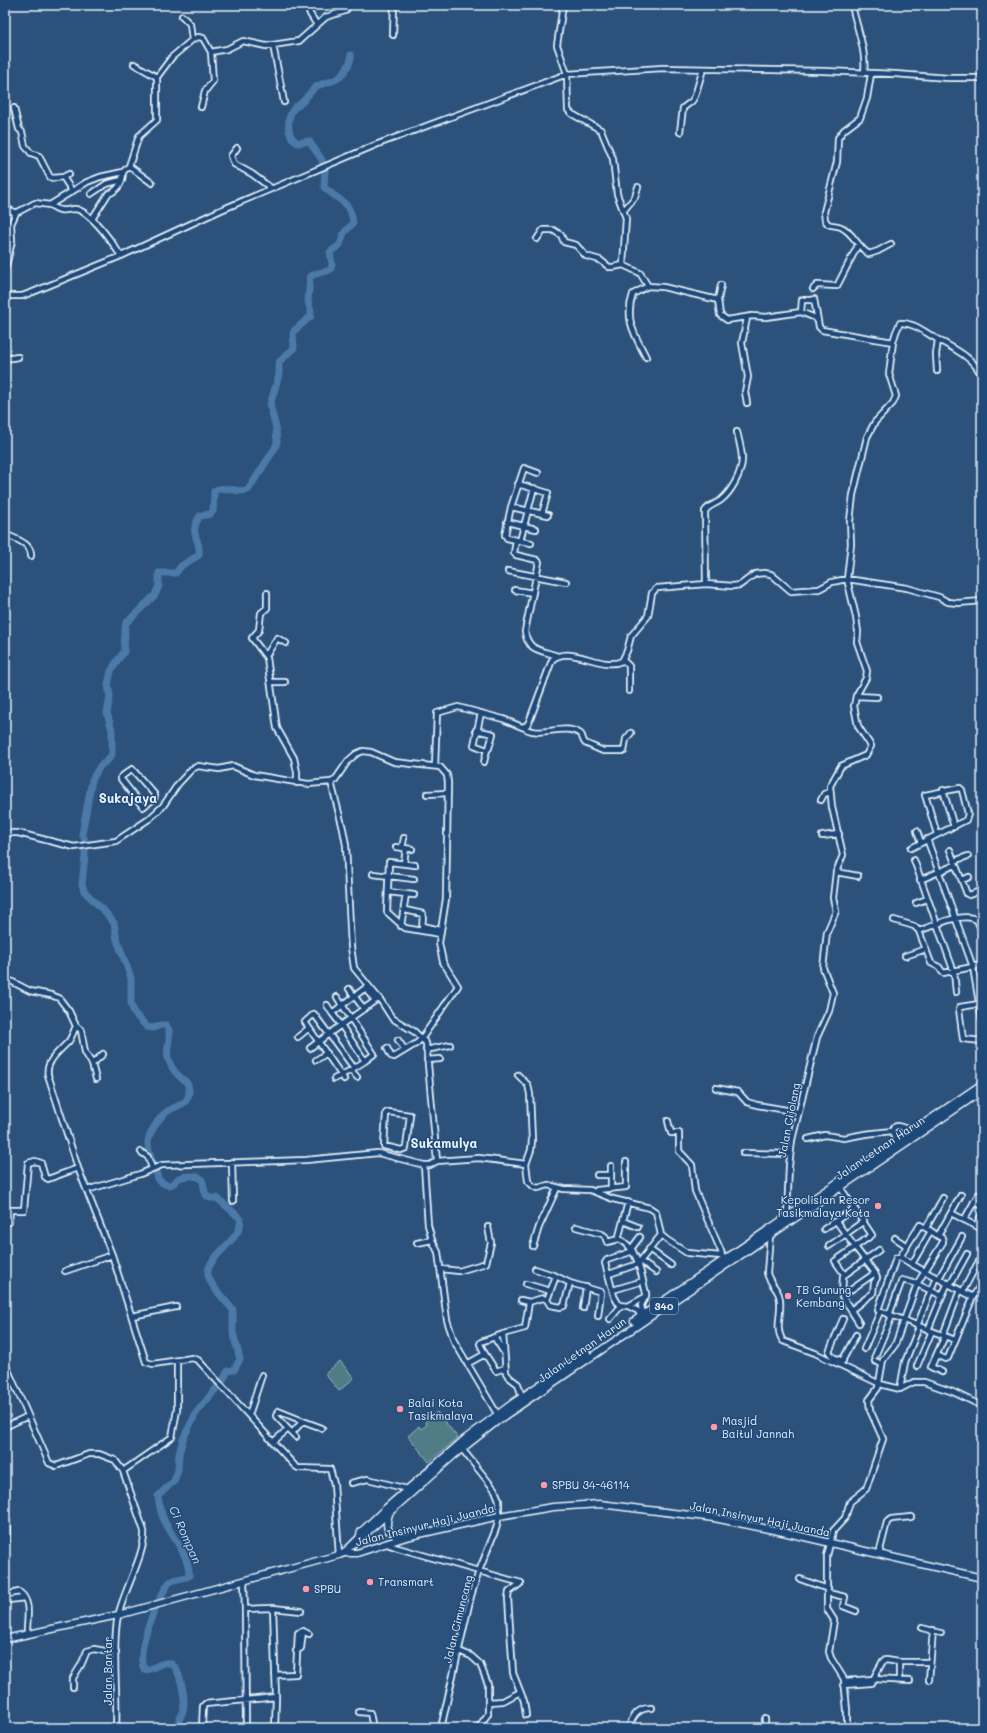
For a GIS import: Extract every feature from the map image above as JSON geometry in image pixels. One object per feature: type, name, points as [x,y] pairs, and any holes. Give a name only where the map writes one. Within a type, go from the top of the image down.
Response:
[{"type":"main road","name":"Jalan Letnan Harun","points":[[596,1349],[753,1244],[787,1217],[840,1187],[982,1084]]},
{"type":"main road","name":"Jalan Letnan Harun","points":[[359,1538],[364,1536],[465,1439],[596,1349],[723,1258],[770,1235],[896,1144],[982,1091]]},
{"type":"main road","points":[[499,1417],[522,1397],[596,1349]]},
{"type":"main road","name":"Jalan Letnan Harun","points":[[359,1538],[361,1532],[406,1489],[462,1449],[499,1417]]},
{"type":"main road","name":"Jalan Insinyur Haji Juanda","points":[[342,1554],[357,1553],[406,1537],[499,1516],[553,1507],[600,1504],[714,1518],[747,1524],[982,1578]]},
{"type":"main road","points":[[389,1512],[386,1523],[387,1528],[398,1537],[406,1537]]},
{"type":"main road","points":[[5,1640],[118,1615],[244,1582],[342,1554],[359,1538]]},
{"type":"street","points":[[307,5],[310,14],[318,25]]},
{"type":"street","points":[[211,52],[227,49],[243,41],[261,46],[299,41],[328,16],[345,11],[350,5]]},
{"type":"street","points":[[393,34],[394,5]]},
{"type":"street","points":[[563,5],[557,45],[567,74],[568,110],[572,114],[599,128],[613,159],[617,194],[626,218],[623,265]]},
{"type":"street","points":[[852,5],[865,66],[864,73]]},
{"type":"street","points":[[182,16],[190,24],[192,40]]},
{"type":"street","points":[[50,205],[98,177],[123,172],[129,166],[137,139],[157,120],[157,77],[172,57],[192,40],[198,37],[203,38],[211,52],[213,81],[205,91],[201,107]]},
{"type":"street","points":[[273,45],[284,102]]},
{"type":"street","points":[[134,64],[157,77]]},
{"type":"street","points":[[5,296],[22,296],[33,292],[119,253],[271,188],[424,126],[567,74],[656,68],[864,73],[948,78],[982,78]]},
{"type":"street","points":[[680,132],[683,108],[694,99],[703,69]]},
{"type":"street","points":[[871,74],[867,98],[860,118],[844,130],[838,138],[837,162],[824,214],[826,222],[843,228],[853,236],[858,245],[869,254],[891,244]]},
{"type":"street","points":[[14,108],[19,129],[22,132],[26,147],[31,154],[39,156],[50,177],[63,177],[68,174]]},
{"type":"street","points":[[237,148],[231,156],[234,164],[252,174],[271,188]]},
{"type":"street","points":[[129,166],[152,183]]},
{"type":"street","points":[[92,219],[107,196],[114,191],[122,180],[123,172]]},
{"type":"street","points":[[63,177],[72,191]]},
{"type":"street","points":[[91,194],[106,184],[122,180]]},
{"type":"street","points":[[624,210],[635,197],[638,187]]},
{"type":"street","points":[[5,270],[12,241],[12,224],[16,213],[35,203],[50,205],[62,212],[79,210],[92,219],[119,253]]},
{"type":"street","points":[[5,208],[16,213]]},
{"type":"street","points":[[537,239],[543,230],[553,230],[561,235],[564,242],[576,245],[586,256],[600,260],[609,267],[613,268],[623,265],[640,273],[648,286]]},
{"type":"street","points":[[813,289],[817,285],[837,286],[858,245]]},
{"type":"street","points":[[721,285],[714,299],[720,314],[724,319],[732,320],[752,316],[766,317],[801,312],[806,313],[818,321]]},
{"type":"street","points":[[646,357],[631,328],[629,312],[633,294],[648,286],[663,287],[714,299]]},
{"type":"street","points":[[801,312],[802,300],[814,299],[819,327],[822,330],[893,342]]},
{"type":"street","points":[[747,318],[742,343],[748,376],[745,394],[747,403]]},
{"type":"street","points":[[821,800],[824,794],[830,792],[830,784],[839,768],[866,755],[871,746],[860,729],[856,718],[854,702],[864,683],[867,671],[856,642],[858,628],[847,579],[851,544],[850,521],[854,494],[866,439],[875,422],[893,403],[896,396],[896,392],[889,374],[893,342],[898,326],[902,323],[919,329],[963,354],[977,368],[982,377]]},
{"type":"street","points":[[937,371],[936,354],[938,340]]},
{"type":"street","points":[[5,359],[18,357]]},
{"type":"street","points":[[706,584],[705,511],[707,508],[721,500],[728,492],[740,470],[742,458],[737,432]]},
{"type":"street","points":[[531,543],[505,536],[507,522],[524,468],[538,473]]},
{"type":"street","points":[[518,484],[547,492],[549,494],[542,514]]},
{"type":"street","points":[[533,488],[515,554],[538,561],[525,631],[526,640],[531,647],[558,656],[587,658],[609,664],[620,662],[623,660],[631,636],[648,616],[652,593],[656,589],[706,584],[733,586],[740,584],[755,574],[771,574],[791,591],[819,589],[832,582],[847,579],[907,588],[940,597],[948,602],[963,603],[982,601]]},
{"type":"street","points":[[511,508],[548,515]]},
{"type":"street","points":[[507,522],[536,529]]},
{"type":"street","points":[[5,534],[28,546],[31,556]]},
{"type":"street","points":[[508,571],[566,582]]},
{"type":"street","points":[[515,590],[533,593]]},
{"type":"street","points":[[267,593],[268,608],[261,613],[259,630],[252,636],[257,646],[266,656],[276,728],[294,758],[297,772],[297,783]]},
{"type":"street","points":[[266,656],[277,638],[286,643]]},
{"type":"street","points":[[523,727],[529,722],[551,662],[558,656]]},
{"type":"street","points":[[623,660],[629,666],[629,691]]},
{"type":"street","points":[[270,682],[285,682]]},
{"type":"street","points":[[856,696],[877,697]]},
{"type":"street","points":[[435,766],[437,714],[458,708],[503,719],[531,731],[565,730],[578,732],[581,734],[585,743],[603,751],[624,751],[626,739],[632,733]]},
{"type":"street","points":[[481,713],[476,730],[474,746],[487,750]]},
{"type":"street","points":[[476,730],[493,734],[484,762]]},
{"type":"street","points":[[5,833],[18,832],[72,847],[116,840],[139,827],[157,811],[192,769],[198,766],[219,769],[233,766],[254,775],[308,784],[331,782],[338,777],[349,760],[363,751],[371,752],[394,762],[440,767],[447,775],[448,793],[446,899],[439,946],[443,962],[458,986],[422,1038],[392,1057],[387,1048]]},
{"type":"street","points":[[130,769],[134,770],[155,796],[150,803],[143,807],[121,779],[121,777],[130,769]]},
{"type":"street","points":[[331,782],[346,846],[353,964],[366,987],[392,1018],[416,1032],[426,1043],[438,1161]]},
{"type":"street","points":[[911,848],[937,834],[965,822],[968,816],[962,790],[958,787],[924,796],[937,834]]},
{"type":"street","points":[[943,790],[954,827]]},
{"type":"street","name":"Jalan Cijolang","points":[[787,1217],[790,1154],[798,1112],[817,1037],[829,1011],[833,993],[823,968],[827,932],[836,911],[833,898],[836,872],[844,855],[830,792]]},
{"type":"street","points":[[427,794],[448,793]]},
{"type":"street","points":[[150,803],[157,811]]},
{"type":"street","points":[[917,831],[921,843]]},
{"type":"street","points":[[822,836],[839,834]]},
{"type":"street","points":[[404,838],[404,863]]},
{"type":"street","points":[[927,839],[973,967],[982,1020]]},
{"type":"street","points":[[396,847],[412,849]]},
{"type":"street","points":[[950,850],[967,894],[969,895],[977,892]]},
{"type":"street","points":[[920,880],[968,856]]},
{"type":"street","points":[[914,860],[954,972],[956,992]]},
{"type":"street","points":[[415,865],[389,862],[387,912],[401,926],[406,928],[440,932]]},
{"type":"street","points":[[836,872],[858,876]]},
{"type":"street","points":[[373,874],[414,879]]},
{"type":"street","points":[[962,880],[969,877]]},
{"type":"street","points":[[388,892],[414,895]]},
{"type":"street","points":[[401,926],[406,894]]},
{"type":"street","points":[[916,903],[927,899]]},
{"type":"street","points":[[404,910],[423,914],[422,929]]},
{"type":"street","points":[[919,931],[956,918],[975,919],[979,923],[982,931]]},
{"type":"street","points":[[894,920],[913,925],[919,931],[933,965],[939,967],[945,973],[982,965]]},
{"type":"street","points":[[905,956],[926,949]]},
{"type":"street","points":[[5,978],[30,991],[58,997],[69,1011],[76,1026],[81,1030],[85,1052],[92,1064],[96,1079]]},
{"type":"street","points":[[332,1012],[366,987]]},
{"type":"street","points":[[349,989],[364,1009]]},
{"type":"street","points":[[334,1079],[343,1077],[373,1055],[374,1052],[337,997]]},
{"type":"street","points":[[310,1048],[377,1000]]},
{"type":"street","points":[[979,1004],[960,1007],[959,1009],[963,1040],[982,1041]]},
{"type":"street","points":[[327,1005],[364,1061]]},
{"type":"street","points":[[343,1077],[305,1021],[315,1014],[330,1033],[357,1077]]},
{"type":"street","points":[[76,1026],[70,1039],[50,1063],[47,1072],[78,1168],[112,1255],[146,1362],[153,1364],[191,1358],[198,1360],[221,1388],[249,1415],[296,1467],[330,1470],[334,1484],[342,1554]]},
{"type":"street","points":[[298,1037],[309,1028]]},
{"type":"street","points":[[398,1040],[405,1050]]},
{"type":"street","points":[[426,1050],[450,1046]]},
{"type":"street","points":[[316,1060],[327,1053]]},
{"type":"street","points":[[92,1064],[103,1054]]},
{"type":"street","points":[[427,1060],[440,1060]]},
{"type":"street","points":[[518,1075],[528,1085],[530,1094],[532,1140],[531,1150],[526,1164],[528,1181],[531,1185],[538,1188],[548,1185],[557,1188],[595,1191],[626,1187],[626,1162]]},
{"type":"street","points":[[716,1088],[738,1092],[748,1102],[757,1105],[798,1112]]},
{"type":"street","points":[[398,1157],[401,1150],[407,1148],[410,1115],[388,1112],[386,1113],[384,1146],[401,1150]]},
{"type":"street","points":[[595,1191],[613,1199],[650,1208],[655,1211],[661,1235],[687,1253],[723,1258],[695,1191],[692,1165],[680,1152],[679,1133],[671,1133],[668,1121]]},
{"type":"street","points":[[808,1139],[825,1135],[844,1138],[892,1131],[894,1127],[898,1126],[917,1131]]},
{"type":"street","points":[[892,1131],[896,1144]]},
{"type":"street","points":[[141,1152],[148,1157],[154,1167]]},
{"type":"street","points":[[87,1190],[140,1174],[154,1167],[232,1162],[306,1160],[378,1153],[424,1165],[430,1165],[438,1161],[479,1158],[526,1164]]},
{"type":"street","points":[[743,1153],[790,1154]]},
{"type":"street","points":[[9,1222],[10,1210],[24,1210],[28,1163],[35,1161],[41,1163],[45,1177],[48,1179],[78,1168]]},
{"type":"street","points":[[232,1162],[233,1202]]},
{"type":"street","points":[[424,1165],[426,1213],[432,1240],[438,1252],[447,1320],[454,1341],[499,1417]]},
{"type":"street","points":[[610,1166],[611,1189]]},
{"type":"street","points":[[597,1175],[611,1175]]},
{"type":"street","points":[[840,1187],[872,1232],[872,1236],[835,1261],[844,1274]]},
{"type":"street","points":[[533,1246],[539,1227],[557,1188]]},
{"type":"street","points":[[938,1236],[961,1195]]},
{"type":"street","points":[[964,1220],[978,1195]]},
{"type":"street","points":[[926,1228],[943,1198]]},
{"type":"street","points":[[974,1201],[982,1206]]},
{"type":"street","points":[[619,1239],[628,1202]]},
{"type":"street","points":[[824,1229],[855,1208]]},
{"type":"street","points":[[951,1213],[982,1229]]},
{"type":"street","points":[[976,1226],[982,1214]]},
{"type":"street","points":[[623,1221],[638,1227]]},
{"type":"street","points":[[836,1221],[875,1273],[877,1278],[874,1284],[874,1293],[851,1310]]},
{"type":"street","points":[[829,1246],[864,1222]]},
{"type":"street","points":[[847,1728],[848,1710],[844,1683],[829,1654],[834,1618],[827,1609],[827,1559],[830,1542],[835,1528],[845,1518],[850,1502],[866,1489],[880,1452],[883,1436],[870,1411],[869,1404],[870,1399],[880,1384],[882,1364],[885,1357],[894,1347],[904,1320],[917,1284],[943,1242],[942,1238],[920,1225],[900,1257],[896,1258],[877,1307],[880,1312],[904,1320],[955,1340]]},
{"type":"street","points":[[441,1270],[459,1271],[486,1263],[491,1243],[488,1227]]},
{"type":"street","points":[[576,1227],[602,1234],[605,1236],[607,1242],[619,1239]]},
{"type":"street","points":[[912,1264],[931,1231]]},
{"type":"street","points":[[639,1264],[661,1235]]},
{"type":"street","points":[[770,1235],[768,1273],[769,1279],[779,1295],[779,1332],[780,1337],[786,1342],[841,1363],[880,1384],[900,1389],[914,1382],[924,1382],[953,1392],[982,1406]]},
{"type":"street","points":[[640,1237],[632,1250],[606,1260],[605,1263],[617,1303],[621,1306],[628,1306],[638,1311],[642,1316]]},
{"type":"street","points":[[900,1389],[905,1362],[930,1290],[962,1237]]},
{"type":"street","points":[[896,1238],[907,1246]]},
{"type":"street","points":[[619,1239],[632,1250],[639,1264],[646,1296],[641,1305],[642,1316]]},
{"type":"street","points":[[417,1243],[432,1240]]},
{"type":"street","points":[[649,1249],[671,1265]]},
{"type":"street","points":[[859,1322],[842,1296],[842,1277],[844,1274],[879,1250]]},
{"type":"street","points":[[917,1366],[942,1296],[967,1254]]},
{"type":"street","points":[[942,1372],[931,1367],[942,1344],[961,1290],[982,1254]]},
{"type":"street","points":[[65,1271],[112,1255]]},
{"type":"street","points":[[900,1257],[925,1272],[938,1277],[973,1296]]},
{"type":"street","points":[[609,1274],[639,1264],[644,1264],[656,1272]]},
{"type":"street","points":[[535,1269],[556,1276],[570,1283],[602,1292],[598,1316]]},
{"type":"street","points":[[842,1296],[875,1273]]},
{"type":"street","points":[[545,1299],[556,1276]]},
{"type":"street","points":[[882,1364],[875,1359],[902,1280],[904,1279],[917,1284],[942,1296]]},
{"type":"street","points":[[612,1290],[643,1281]]},
{"type":"street","points":[[937,1355],[947,1359],[973,1296],[982,1282]]},
{"type":"street","points":[[545,1299],[550,1305],[564,1306],[570,1283]]},
{"type":"street","points":[[526,1284],[549,1290]]},
{"type":"street","points":[[583,1308],[586,1287]]},
{"type":"street","points":[[628,1306],[646,1296]]},
{"type":"street","points":[[521,1300],[529,1302],[545,1299]]},
{"type":"street","points":[[505,1368],[496,1371],[480,1343],[503,1334],[526,1328],[529,1302]]},
{"type":"street","points":[[610,1319],[621,1306]]},
{"type":"street","points":[[132,1316],[176,1307]]},
{"type":"street","points":[[864,1349],[880,1312]]},
{"type":"street","points":[[841,1363],[829,1352],[843,1318]]},
{"type":"street","points":[[503,1334],[505,1368],[508,1377],[518,1384],[522,1397]]},
{"type":"street","points":[[841,1363],[856,1335]]},
{"type":"street","points":[[494,1337],[503,1351]]},
{"type":"street","points":[[942,1344],[952,1347]]},
{"type":"street","points":[[467,1364],[485,1354]]},
{"type":"street","points":[[5,1363],[46,1459],[52,1465],[56,1466],[89,1454],[99,1454],[115,1460],[123,1471],[172,1437],[176,1410],[177,1361]]},
{"type":"street","points":[[249,1415],[262,1375]]},
{"type":"street","points":[[296,1438],[276,1416],[278,1411],[287,1413],[322,1428]]},
{"type":"street","points":[[281,1421],[287,1413]]},
{"type":"street","points":[[5,1427],[28,1416]]},
{"type":"street","points":[[273,1442],[303,1421]]},
{"type":"street","name":"Jalan Cimuncang","points":[[441,1728],[471,1596],[479,1571],[496,1530],[499,1516],[499,1500],[495,1490],[462,1449]]},
{"type":"street","name":"Jalan Bantar","points":[[116,1728],[116,1653],[118,1615],[144,1536],[142,1525],[123,1471]]},
{"type":"street","points":[[351,1483],[368,1480],[406,1489]]},
{"type":"street","points":[[879,1554],[887,1522],[891,1519],[911,1517]]},
{"type":"street","points":[[5,1518],[7,1521],[7,1547],[5,1550]]},
{"type":"street","points":[[387,1544],[521,1583],[509,1592],[508,1598],[513,1673],[525,1707],[526,1715]]},
{"type":"street","points":[[800,1580],[844,1596],[843,1606],[856,1611]]},
{"type":"street","points":[[235,1728],[246,1728],[244,1582]]},
{"type":"street","points":[[5,1583],[6,1595],[19,1592],[24,1598],[28,1607],[27,1635]]},
{"type":"street","points":[[245,1609],[273,1608],[301,1611]]},
{"type":"street","points":[[273,1608],[276,1728]]},
{"type":"street","points":[[922,1628],[941,1632]]},
{"type":"street","points":[[930,1680],[933,1630]]},
{"type":"street","points":[[275,1675],[296,1674],[296,1650],[301,1648],[303,1631],[309,1634]]},
{"type":"street","points":[[73,1687],[73,1678],[82,1665],[87,1651],[94,1649],[116,1653]]},
{"type":"street","points":[[459,1651],[473,1658],[482,1667],[488,1684],[488,1715],[478,1728]]},
{"type":"street","points":[[844,1683],[870,1684],[874,1680],[883,1661],[886,1660],[899,1662],[930,1662]]},
{"type":"street","points":[[899,1662],[899,1680]]},
{"type":"street","points":[[874,1680],[910,1681]]},
{"type":"street","points":[[489,1702],[503,1701],[520,1692]]},
{"type":"street","points":[[202,1728],[203,1705],[276,1697]]},
{"type":"street","points":[[630,1728],[632,1720],[640,1710],[643,1708],[652,1708]]},
{"type":"street","points":[[358,1712],[370,1713],[373,1728]]},
{"type":"street","points":[[765,1719],[765,1728]]},
{"type":"green space","points":[[340,1361],[354,1378],[339,1391],[325,1374]]},
{"type":"green space","points":[[437,1412],[458,1438],[429,1462],[408,1436],[419,1426],[421,1429],[427,1425],[425,1422]]},
{"type":"waterway","name":"Ci Rompan","points":[[175,1728],[184,1706],[182,1684],[177,1670],[169,1663],[160,1664],[151,1669],[145,1670],[142,1663],[142,1652],[148,1626],[164,1590],[171,1581],[189,1576],[187,1561],[167,1526],[160,1508],[158,1496],[174,1481],[178,1470],[179,1454],[183,1439],[196,1413],[223,1380],[228,1371],[234,1370],[240,1359],[233,1333],[233,1310],[215,1289],[208,1275],[209,1268],[213,1261],[237,1233],[240,1225],[240,1218],[217,1198],[210,1198],[206,1195],[202,1180],[198,1177],[181,1177],[178,1178],[175,1183],[170,1185],[164,1184],[158,1179],[148,1148],[148,1139],[156,1123],[164,1114],[187,1100],[189,1096],[189,1087],[171,1066],[167,1054],[169,1033],[166,1025],[153,1028],[147,1027],[134,1013],[131,1003],[131,978],[117,940],[114,923],[84,891],[82,884],[85,840],[82,834],[92,780],[100,766],[108,760],[112,754],[112,730],[107,713],[110,696],[108,685],[111,671],[124,652],[126,623],[155,595],[159,586],[159,573],[176,573],[181,566],[199,555],[199,545],[195,532],[196,522],[200,516],[210,514],[213,511],[214,491],[222,488],[240,491],[248,490],[275,448],[277,442],[276,428],[270,405],[279,375],[279,362],[294,348],[293,333],[295,330],[311,316],[308,301],[310,277],[331,269],[332,264],[330,252],[340,245],[344,233],[353,223],[352,216],[346,205],[324,187],[325,171],[322,160],[309,141],[298,143],[289,132],[290,116],[295,107],[300,105],[317,86],[340,77],[348,66],[351,55]]},
{"type":"place","name":"Kepolisian Resor Tasikmalaya Kota","points":[[878,1206]]},
{"type":"place","name":"TB Gunung Kembang","points":[[788,1296]]},
{"type":"place","name":"Balai Kota Tasikmalaya","points":[[400,1409]]},
{"type":"place","name":"Masjid Baitul Jannah","points":[[714,1427]]},
{"type":"place","name":"SPBU 34-46114","points":[[544,1485]]},
{"type":"place","name":"Transmart","points":[[370,1582]]},
{"type":"place","name":"SPBU","points":[[306,1589]]},
{"type":"district","name":"Sukajaya","points":[[128,798]]},
{"type":"district","name":"Sukamulya","points":[[444,1143]]}]
